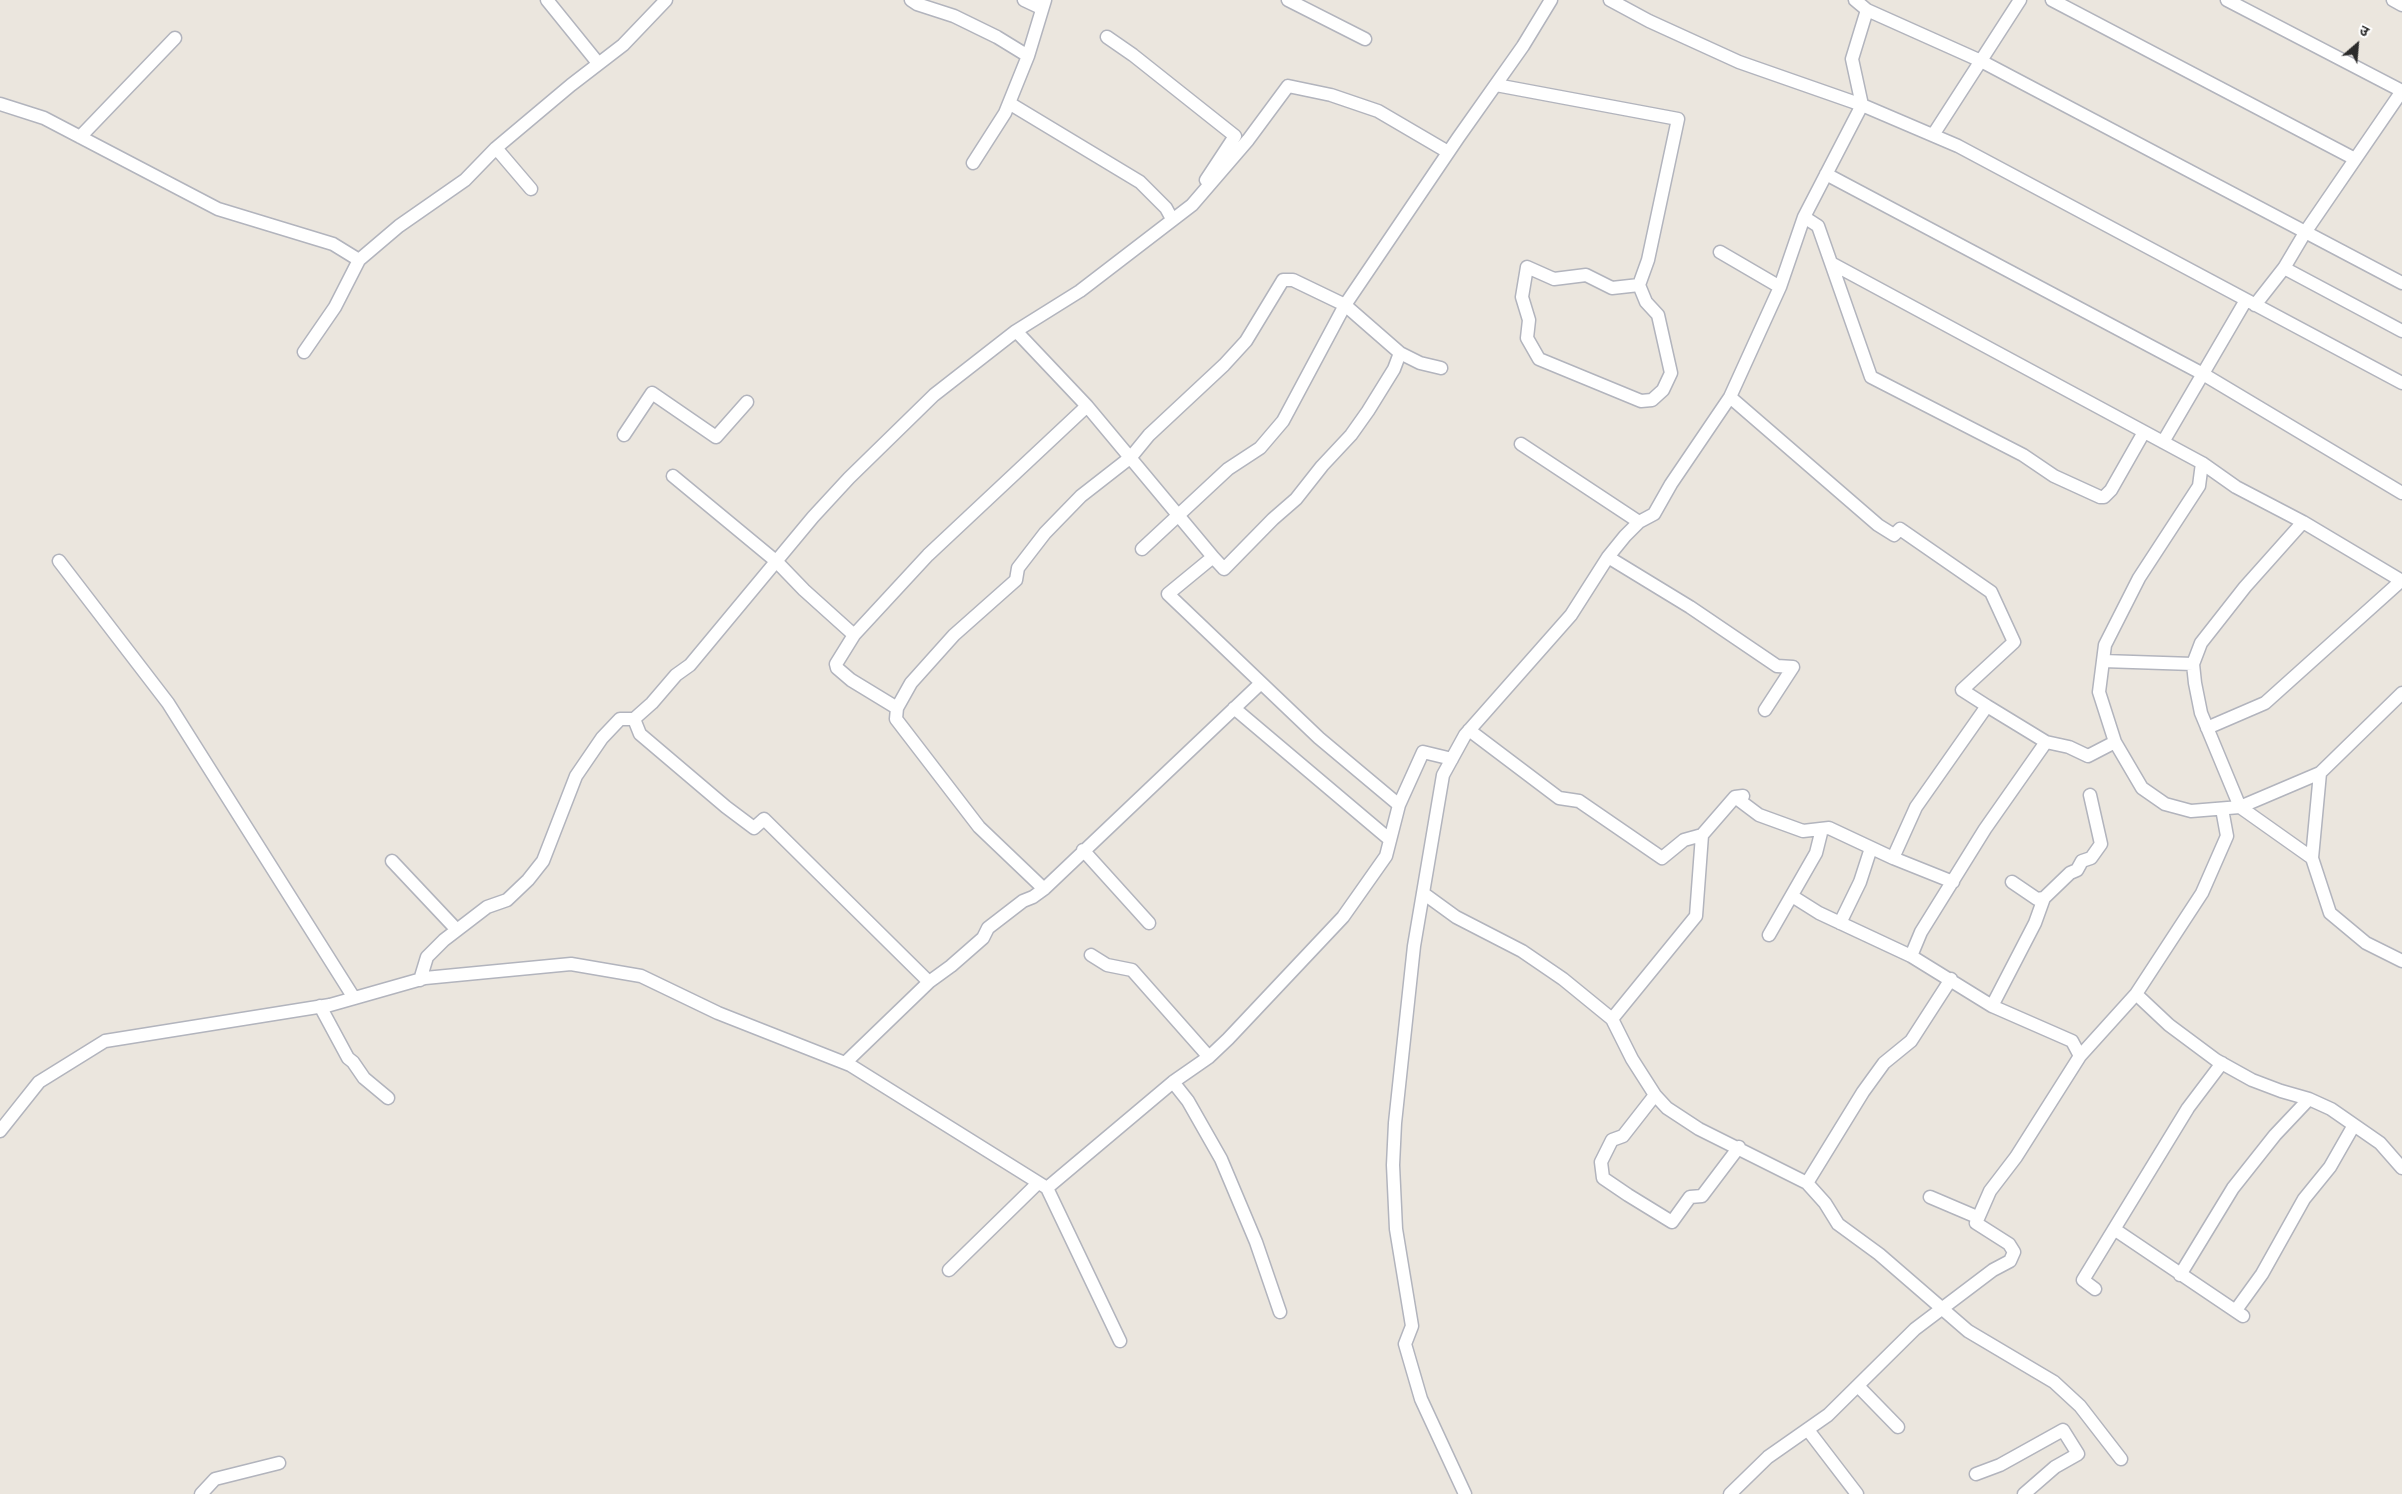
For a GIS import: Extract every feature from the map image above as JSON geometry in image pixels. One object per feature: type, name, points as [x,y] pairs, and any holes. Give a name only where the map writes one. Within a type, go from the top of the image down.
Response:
[{"type":"street","points":[[547,0],[598,63]]},
{"type":"street","points":[[304,352],[335,307],[359,260],[399,226],[465,180],[496,148],[598,63],[623,45],[666,0]]},
{"type":"street","points":[[911,0],[917,4],[954,16],[997,36],[1028,56]]},
{"type":"street","points":[[973,163],[1009,103],[1028,56],[1043,4],[1024,0]]},
{"type":"street","points":[[1288,0],[1365,39]]},
{"type":"street","points":[[1142,549],[1180,516],[1228,469],[1260,448],[1283,421],[1345,305],[1448,152],[1523,46],[1551,0]]},
{"type":"street","points":[[1610,0],[1649,21],[1739,62],[1862,104],[1958,146],[2402,383]]},
{"type":"street","points":[[1855,0],[1867,10],[1981,61],[2402,283]]},
{"type":"street","points":[[1933,135],[2020,0]]},
{"type":"street","points":[[2052,0],[2355,159]]},
{"type":"street","points":[[2163,442],[2202,374],[2251,302],[2284,268],[2306,231],[2402,91],[2227,0]]},
{"type":"street","points":[[2393,0],[2402,5]]},
{"type":"street","points":[[1465,1494],[1421,1399],[1405,1344],[1412,1326],[1396,1229],[1393,1165],[1395,1124],[1414,946],[1443,775],[1469,730],[1572,615],[1608,557],[1639,522],[1654,514],[1671,484],[1730,397],[1780,287],[1804,217],[1862,104],[1852,59],[1867,10]]},
{"type":"street","points":[[80,137],[175,38]]},
{"type":"street","points":[[1108,38],[1236,136],[1206,178],[1206,189]]},
{"type":"street","points":[[1496,85],[1678,119],[1648,260],[1639,285],[1646,302],[1658,315],[1671,373],[1663,390],[1652,400],[1641,401],[1539,359],[1526,338],[1529,320],[1522,296],[1527,267],[1554,279],[1586,275],[1612,288],[1639,285]]},
{"type":"street","points":[[420,980],[427,957],[457,930],[487,907],[507,900],[528,880],[543,861],[576,776],[602,738],[620,719],[634,719],[652,703],[676,675],[690,665],[813,517],[849,478],[920,409],[1016,331],[1080,291],[1192,205],[1248,140],[1288,86],[1331,95],[1378,111],[1448,152]]},
{"type":"street","points":[[1009,103],[1140,182],[1166,208],[1172,219]]},
{"type":"street","points":[[0,104],[44,118],[218,209],[333,244],[359,260]]},
{"type":"street","points":[[496,148],[531,189]]},
{"type":"street","points":[[1826,174],[2202,374],[2402,492]]},
{"type":"street","points":[[1804,217],[1818,226],[1871,376],[2023,455],[2054,476],[2100,497],[2104,497],[2111,490],[2144,432]]},
{"type":"street","points":[[1720,252],[1780,287]]},
{"type":"street","points":[[1830,263],[2202,463],[2236,486],[2303,522],[2402,581],[2265,703],[2207,728]]},
{"type":"street","points":[[2284,268],[2402,331]]},
{"type":"street","points":[[1044,889],[979,827],[896,719],[897,708],[911,682],[954,635],[1016,580],[1018,568],[1045,533],[1082,496],[1131,456],[1149,435],[1196,394],[1246,341],[1283,280],[1293,280],[1345,305],[1400,353],[1420,363],[1441,368]]},
{"type":"street","points":[[1016,331],[1131,456],[1224,569],[1296,498],[1351,435],[1394,369],[1400,353]]},
{"type":"street","points":[[624,435],[652,393],[716,438],[747,402]]},
{"type":"street","points":[[1730,397],[1878,526],[1894,535],[1900,529],[1991,592],[2014,642],[1962,690],[2046,742],[2069,748],[2088,756],[2115,742]]},
{"type":"street","points":[[897,708],[851,680],[836,668],[836,664],[854,635],[928,555],[1087,406]]},
{"type":"street","points":[[1521,444],[1639,522]]},
{"type":"street","points":[[2202,463],[2199,486],[2139,578],[2105,645],[2099,692],[2115,742],[2142,788],[2165,804],[2192,811],[2240,808],[2320,773],[2402,693]]},
{"type":"street","points":[[673,476],[777,562],[804,590],[854,635]]},
{"type":"street","points":[[2303,522],[2245,587],[2201,643],[2194,664],[2194,683],[2201,713],[2240,808],[2312,858]]},
{"type":"street","points":[[1213,557],[1168,594],[1319,738],[1399,805]]},
{"type":"street","points":[[1608,557],[1690,607],[1777,666],[1793,667],[1766,710]]},
{"type":"street","points":[[58,561],[168,703],[354,998]]},
{"type":"street","points":[[2103,661],[2194,664]]},
{"type":"street","points":[[845,1063],[929,982],[983,938],[988,928],[1023,901],[1044,889],[1083,850],[1180,762],[1261,683]]},
{"type":"street","points":[[1893,858],[1916,807],[1987,706]]},
{"type":"street","points":[[1234,708],[1389,839]]},
{"type":"street","points":[[634,719],[640,734],[726,808],[754,828],[764,819],[929,982]]},
{"type":"street","points":[[1469,730],[1560,798],[1579,801],[1662,858],[1684,840],[1702,836],[1739,796],[1759,815],[1803,831],[1829,828],[1893,858],[1952,882]]},
{"type":"street","points":[[1911,956],[1922,932],[1952,882],[2016,782],[2046,742]]},
{"type":"street","points":[[949,1270],[1043,1186],[1173,1082],[1209,1057],[1343,917],[1386,856],[1399,805],[1423,752],[1452,759]]},
{"type":"street","points":[[2320,773],[2312,858],[2330,913],[2366,943],[2402,961]]},
{"type":"street","points":[[1992,1006],[2035,923],[2044,898],[2070,873],[2077,870],[2082,861],[2091,858],[2101,844],[2090,795]]},
{"type":"street","points":[[1730,1494],[1768,1457],[1828,1415],[1915,1329],[1945,1309],[1993,1270],[2010,1261],[2014,1252],[2009,1244],[1976,1222],[1977,1217],[1990,1191],[2016,1157],[2080,1056],[2136,994],[2202,893],[2228,836],[2222,809]]},
{"type":"street","points":[[1769,935],[1816,853],[1822,829]]},
{"type":"street","points":[[1612,1019],[1696,916],[1702,836]]},
{"type":"street","points":[[1840,923],[1860,882],[1872,848]]},
{"type":"street","points":[[1083,850],[1149,923]]},
{"type":"street","points":[[392,861],[457,930]]},
{"type":"street","points":[[2012,882],[2037,899],[2044,898]]},
{"type":"street","points":[[1423,893],[1456,917],[1522,951],[1563,979],[1612,1019],[1632,1059],[1655,1095],[1667,1108],[1700,1129],[1739,1147],[1807,1183],[1825,1203],[1838,1224],[1879,1254],[1945,1309],[1968,1331],[2054,1382],[2080,1406],[2121,1459]]},
{"type":"street","points":[[1792,896],[1840,923],[1911,956],[1992,1006],[2072,1042],[2080,1056]]},
{"type":"street","points":[[1092,955],[1107,966],[1132,970],[1209,1057]]},
{"type":"street","points":[[0,1131],[39,1082],[105,1041],[320,1006],[420,980],[571,964],[641,976],[718,1013],[845,1063],[1043,1186],[1120,1341]]},
{"type":"street","points":[[1807,1183],[1863,1092],[1884,1063],[1910,1041],[1950,979]]},
{"type":"street","points":[[2136,994],[2169,1025],[2222,1063],[2252,1080],[2281,1091],[2309,1098],[2332,1109],[2380,1144],[2402,1168]]},
{"type":"street","points":[[320,1006],[348,1058],[364,1078],[388,1098]]},
{"type":"street","points":[[2095,1289],[2083,1280],[2188,1108],[2222,1063]]},
{"type":"street","points":[[1173,1082],[1188,1101],[1221,1159],[1256,1242],[1280,1312]]},
{"type":"street","points":[[1655,1095],[1623,1136],[1612,1140],[1601,1162],[1603,1178],[1636,1200],[1672,1222],[1690,1197],[1702,1196],[1739,1147]]},
{"type":"street","points":[[2180,1275],[2233,1188],[2275,1135],[2309,1098]]},
{"type":"street","points":[[2114,1229],[2180,1275],[2240,1313],[2304,1199],[2330,1167],[2354,1125]]},
{"type":"street","points":[[1930,1197],[1977,1217]]},
{"type":"street","points":[[1858,1386],[1898,1427]]},
{"type":"street","points":[[1808,1430],[1856,1494]]},
{"type":"street","points":[[1976,1474],[2000,1465],[2063,1430],[2078,1454],[2054,1468],[2024,1494]]},
{"type":"street","points":[[200,1494],[215,1479],[280,1464]]}]
